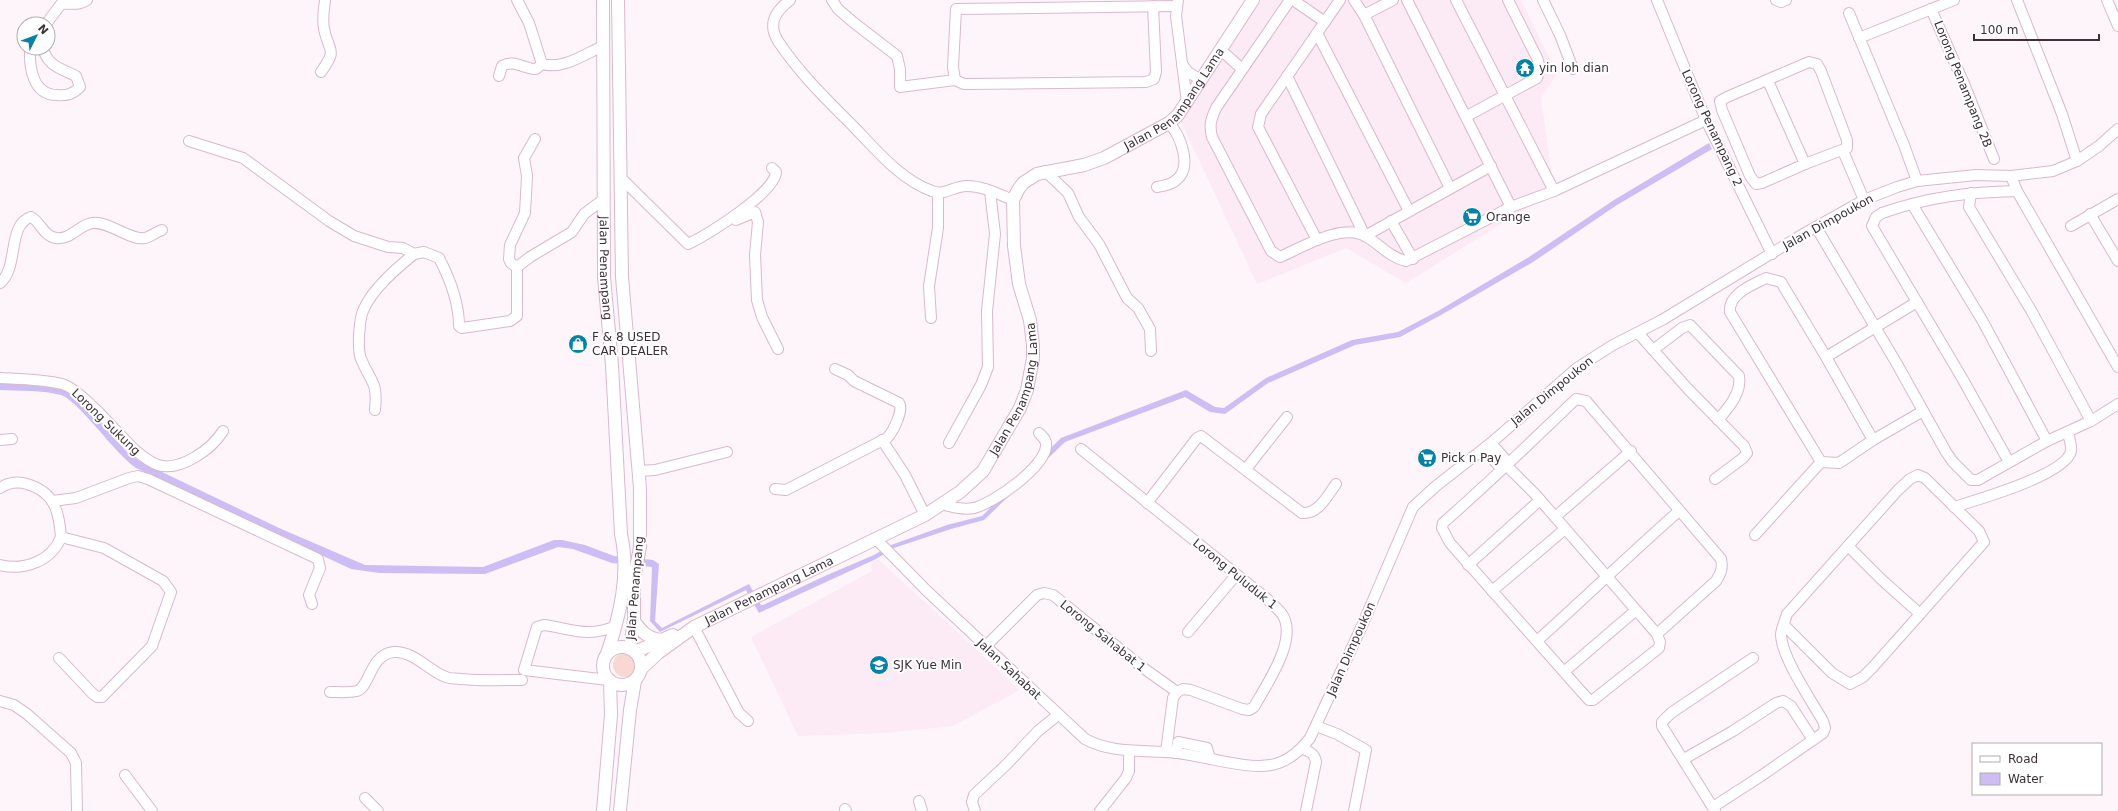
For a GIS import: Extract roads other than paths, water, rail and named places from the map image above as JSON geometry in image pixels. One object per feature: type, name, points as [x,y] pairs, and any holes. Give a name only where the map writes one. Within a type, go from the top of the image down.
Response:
[{"type":"main road","points":[[598,0],[603,14]]},
{"type":"main road","name":"Jalan Penampang","points":[[603,0],[604,277],[612,364],[621,534],[629,576],[634,621],[633,650]]},
{"type":"main road","name":"Jalan Penampang","points":[[607,654],[629,576],[638,555],[639,471],[622,277],[618,0]]},
{"type":"main road","name":"Jalan Penampang Lama","points":[[633,650],[690,630],[925,515],[973,482],[983,471],[1020,408],[1027,390],[1033,358],[1032,331],[1019,284],[1014,246],[1013,200],[1023,182],[1045,171],[1084,165],[1104,158],[1169,123],[1178,115],[1187,102],[1253,0]]},
{"type":"main road","points":[[634,621],[646,635],[656,640],[663,640]]},
{"type":"main road","name":"Jalan Penampang Lama","points":[[642,668],[670,644],[684,636],[690,630]]},
{"type":"main road","points":[[604,811],[611,715],[609,680],[603,667],[607,654],[618,647],[633,650],[640,659],[642,668],[635,681],[630,710],[620,811]]},
{"type":"main road","points":[[609,680],[623,686],[635,681]]},
{"type":"street","points":[[52,16],[62,4],[82,4],[88,0]]},
{"type":"street","points":[[321,72],[330,59],[332,49],[324,30],[325,0]]},
{"type":"street","points":[[517,0],[529,23],[542,64]]},
{"type":"street","points":[[790,0],[777,11],[773,22],[774,35],[785,52],[824,98],[892,164],[927,189],[938,193],[965,186],[990,191],[1013,200]]},
{"type":"street","points":[[832,0],[838,10],[897,56],[900,69],[900,87],[955,80],[964,84],[1146,82],[1154,79],[1156,72],[1153,6]]},
{"type":"street","points":[[1290,0],[1242,69],[1211,119],[1210,127],[1212,136],[1271,251],[1280,257],[1317,240],[1350,232],[1366,236],[1400,260],[1406,262],[1511,207],[1554,191],[1706,120]]},
{"type":"street","points":[[1293,0],[1325,22]]},
{"type":"street","points":[[1317,240],[1258,127],[1261,114],[1340,0]]},
{"type":"street","points":[[1354,0],[1364,15],[1450,188]]},
{"type":"street","points":[[1364,15],[1393,0]]},
{"type":"street","points":[[1407,0],[1511,207]]},
{"type":"street","points":[[1456,0],[1554,191]]},
{"type":"street","points":[[1466,116],[1538,78],[1540,67],[1508,0]]},
{"type":"street","points":[[1543,0],[1560,35],[1573,69]]},
{"type":"street","name":"Lorong Penampang 2","points":[[1657,0],[1706,120],[1772,254]]},
{"type":"street","points":[[1776,0],[1781,2],[1786,0]]},
{"type":"street","points":[[1859,38],[1954,0]]},
{"type":"street","points":[[2017,0],[2062,114],[2077,161]]},
{"type":"street","points":[[2107,0],[2118,26]]},
{"type":"street","points":[[955,80],[953,67],[956,9],[1153,6],[1177,3],[1180,60],[1187,102]]},
{"type":"street","name":"Lorong Penampang 2B","points":[[1932,9],[1963,80],[1994,159]]},
{"type":"street","points":[[1849,13],[1904,145],[1917,181]]},
{"type":"street","points":[[1317,33],[1409,211]]},
{"type":"street","points":[[542,64],[551,67],[569,62],[603,46]]},
{"type":"street","points":[[1222,50],[1242,69]]},
{"type":"street","points":[[30,56],[30,65],[36,84],[46,94],[66,96],[75,92],[80,87],[76,76],[55,67],[47,56]]},
{"type":"street","points":[[1180,60],[1188,72],[1201,80]]},
{"type":"street","points":[[499,76],[502,66],[510,62],[532,69],[536,69],[542,64]]},
{"type":"street","points":[[1810,62],[1816,64],[1849,145],[1843,151],[1805,164],[1762,183],[1756,184],[1750,176],[1722,110],[1720,101],[1810,62]]},
{"type":"street","points":[[1287,76],[1366,236]]},
{"type":"street","points":[[1768,81],[1805,164]]},
{"type":"street","points":[[1157,187],[1176,181],[1183,170],[1182,147],[1176,131],[1169,123]]},
{"type":"street","name":"Jalan Dimpoukon","points":[[1171,752],[1210,759],[1266,766],[1287,760],[1302,749],[1316,726],[1413,507],[1436,486],[1487,446],[1577,368],[1613,345],[1638,333],[1864,200],[1897,186],[1917,181],[1976,175],[2011,176],[2053,171],[2077,161],[2099,146],[2118,128]]},
{"type":"street","points":[[517,267],[511,263],[509,259],[510,245],[525,213],[527,176],[524,158],[535,139]]},
{"type":"street","points":[[189,141],[243,158],[329,221],[354,236],[388,247],[403,248],[414,254]]},
{"type":"street","points":[[1843,151],[1864,200]]},
{"type":"street","points":[[1366,236],[1491,166]]},
{"type":"street","points":[[620,177],[688,244],[740,211],[762,194],[776,177],[776,172],[772,168]]},
{"type":"street","points":[[1045,171],[1068,193],[1074,209],[1099,244],[1127,298],[1138,308],[1150,329],[1151,351]]},
{"type":"street","points":[[2011,176],[2017,191],[2118,367]]},
{"type":"street","points":[[949,443],[982,385],[988,366],[987,311],[995,234],[990,191]]},
{"type":"street","points":[[2009,462],[1962,378],[1872,226],[1876,217],[1882,213],[1939,197],[1971,192],[2017,191]]},
{"type":"street","points":[[1971,192],[1969,207],[2032,312],[2091,421]]},
{"type":"street","points":[[931,318],[928,286],[938,228],[938,193]]},
{"type":"street","points":[[2071,226],[2118,198]]},
{"type":"street","points":[[517,267],[530,257],[572,232],[584,214],[604,200]]},
{"type":"street","points":[[1912,204],[1982,320],[2048,441]]},
{"type":"street","points":[[695,240],[704,239],[747,214],[755,212],[758,222],[755,255],[757,300],[762,317],[778,349]]},
{"type":"street","points":[[2090,214],[2118,261]]},
{"type":"street","points":[[0,283],[8,273],[19,226],[26,218],[34,218],[45,232],[55,238],[70,235],[93,223],[102,224],[138,238],[145,238],[162,230]]},
{"type":"street","points":[[1391,221],[1413,259]]},
{"type":"street","points":[[1816,227],[1875,326],[1952,462],[1971,480],[1978,480],[2048,441],[2091,421],[2118,404]]},
{"type":"street","points":[[375,410],[376,397],[373,379],[361,358],[358,345],[360,319],[363,309],[384,281],[414,254],[424,252],[439,258],[449,277],[459,316],[459,326],[469,329],[510,321],[517,316],[517,267]]},
{"type":"street","points":[[1821,462],[1730,312],[1729,305],[1732,300],[1747,288],[1766,278],[1781,282],[1873,440]]},
{"type":"street","points":[[1826,357],[1917,302]]},
{"type":"street","points":[[1654,350],[1682,328],[1690,325],[1739,376],[1739,388],[1730,405],[1718,420]]},
{"type":"street","points":[[1638,333],[1744,446],[1747,453],[1715,479]]},
{"type":"street","points":[[775,489],[786,490],[891,434],[901,405],[897,401],[854,381],[848,375],[835,369]]},
{"type":"street","name":"Lorong Sukung","points":[[0,378],[62,384],[72,388],[84,397],[135,450],[144,458],[159,466],[167,467],[195,458],[214,443],[223,431]]},
{"type":"street","points":[[1487,446],[1498,465],[1506,466],[1556,517],[1657,634],[1660,642],[1659,648],[1594,700],[1589,700],[1585,696],[1538,640],[1468,565],[1450,543],[1442,528],[1443,523],[1506,466],[1576,399],[1586,401],[1631,451],[1679,511],[1721,559],[1722,570],[1716,581],[1657,634]]},
{"type":"street","points":[[1821,462],[1839,463],[1873,440],[1923,411]]},
{"type":"street","points":[[1246,469],[1287,417]]},
{"type":"street","points":[[1954,507],[2026,484],[2056,466],[2066,458],[2071,450],[2068,432]]},
{"type":"street","points":[[941,504],[964,509],[974,508],[994,499],[1019,482],[1033,468],[1046,447],[1045,439],[1039,433]]},
{"type":"street","points":[[0,440],[12,438]]},
{"type":"street","points":[[1147,503],[1197,438],[1204,438],[1302,513],[1313,512],[1318,509],[1336,484]]},
{"type":"street","points":[[882,440],[906,475],[925,515]]},
{"type":"street","name":"Lorong Puluduk 1","points":[[1081,449],[1267,599],[1283,615],[1288,632],[1284,649],[1254,707],[1249,710],[1242,709],[1191,690],[1183,689],[1177,692]]},
{"type":"street","points":[[1556,517],[1631,451]]},
{"type":"street","points":[[639,471],[655,470],[727,452]]},
{"type":"street","points":[[1755,536],[1821,462]]},
{"type":"street","points":[[1753,658],[1664,719],[1662,726],[1714,809],[1820,735],[1825,728],[1823,721],[1783,649],[1781,634],[1787,614],[1910,479],[1918,475],[1925,478],[1979,531],[1984,542],[1864,676],[1850,684],[1832,673],[1784,625]]},
{"type":"street","points":[[52,501],[76,498],[129,478],[138,476],[148,479],[318,559],[320,568],[309,595],[312,604]]},
{"type":"street","points":[[0,488],[12,482],[20,482],[40,488],[52,501],[61,537],[57,547],[51,554],[29,565],[13,568],[0,565]]},
{"type":"street","points":[[1468,565],[1540,500]]},
{"type":"street","points":[[1538,640],[1679,511]]},
{"type":"street","points":[[1492,591],[1565,529]]},
{"type":"street","points":[[59,658],[97,697],[102,697],[152,646],[170,600],[171,592],[168,585],[154,575],[104,548],[61,537]]},
{"type":"street","name":"Jalan Sahabat","points":[[876,539],[927,592],[1085,739],[1094,744],[1129,752],[1171,752]]},
{"type":"street","points":[[1848,546],[1882,580],[1919,613]]},
{"type":"street","points":[[1188,632],[1236,575]]},
{"type":"street","name":"Lorong Sahabat 1","points":[[986,646],[1037,595],[1044,593],[1053,596],[1142,668],[1177,692]]},
{"type":"street","points":[[1565,671],[1635,610]]},
{"type":"street","points":[[523,675],[537,627],[544,625],[588,633],[600,633],[616,626]]},
{"type":"street","points":[[690,630],[739,713],[748,721]]},
{"type":"street","points":[[330,692],[357,691],[364,685],[370,669],[379,660],[393,652],[405,655],[421,662],[446,678],[500,681],[523,675],[609,680]]},
{"type":"street","points":[[1171,752],[1173,698],[1177,692]]},
{"type":"street","points":[[0,701],[14,705],[27,714],[71,754],[76,763],[77,811]]},
{"type":"street","points":[[1684,759],[1733,732],[1776,703],[1782,701],[1791,706],[1813,740]]},
{"type":"street","points":[[975,811],[972,802],[974,795],[1007,764],[1038,731],[1058,715]]},
{"type":"street","points":[[1316,726],[1337,734],[1366,750],[1354,811]]},
{"type":"street","points":[[1302,749],[1310,751],[1316,762],[1306,811]]},
{"type":"street","points":[[1101,811],[1126,778],[1129,771],[1129,752]]},
{"type":"street","points":[[125,775],[152,811]]},
{"type":"street","points":[[365,798],[378,811]]},
{"type":"water","points":[[1709,143],[1712,149],[1617,205],[1533,262],[1400,337],[1355,345],[1268,383],[1225,414],[1210,412],[1185,397],[1065,442],[984,520],[951,529],[894,548],[876,559],[759,613],[746,590],[660,632],[650,621],[652,567],[612,563],[573,549],[558,547],[485,574],[379,573],[351,569],[136,468],[127,461],[78,407],[61,395],[39,391],[0,390],[0,383],[52,387],[67,390],[79,400],[127,452],[139,461],[279,528],[365,565],[483,567],[554,540],[562,540],[585,545],[614,556],[653,560],[659,564],[655,621],[662,628],[749,584],[761,605],[763,605],[874,555],[891,545],[947,525],[982,516],[1061,438],[1186,390],[1215,407],[1224,408],[1266,378],[1352,340],[1398,332],[1438,311],[1529,257],[1614,200]]},
{"type":"place","name":"yin loh dian","points":[[1525,68]]},
{"type":"place","name":"Orange","points":[[1472,217]]},
{"type":"place","name":"F & 8 USED CAR DEALER","points":[[578,344]]},
{"type":"place","name":"Pick n Pay","points":[[1427,458]]},
{"type":"place","name":"SJK Yue Min","points":[[879,665]]}]
